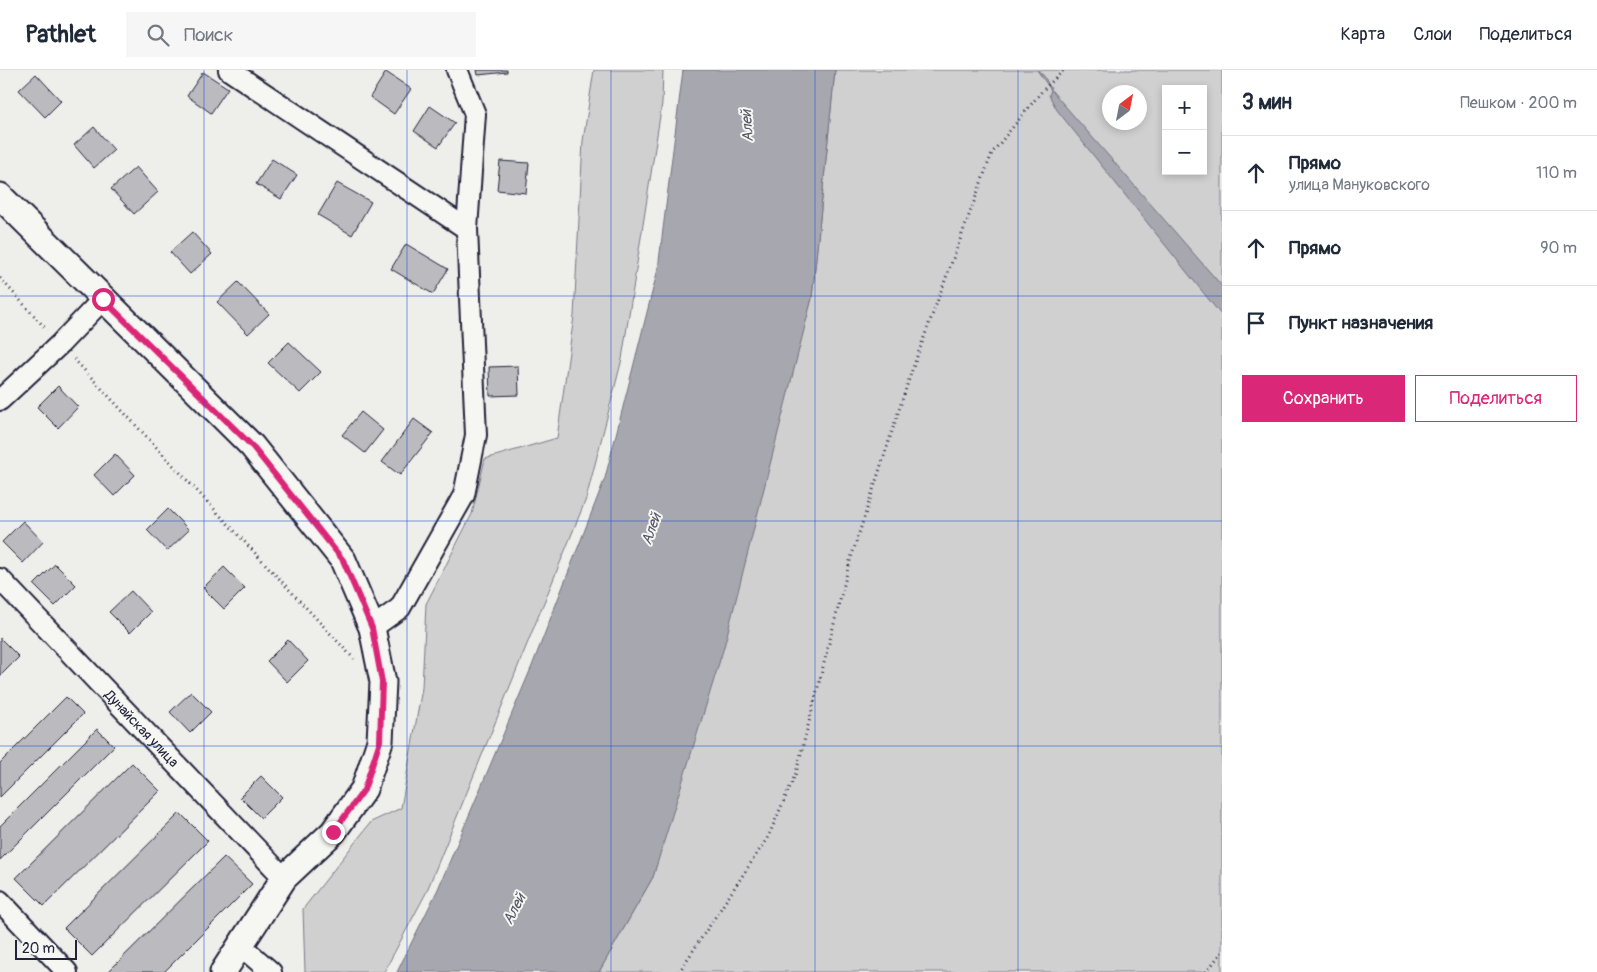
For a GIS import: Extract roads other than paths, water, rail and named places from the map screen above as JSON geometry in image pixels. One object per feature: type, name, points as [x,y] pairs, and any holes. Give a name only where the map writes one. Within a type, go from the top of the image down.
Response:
[{"type":"street","points":[[229,70],[468,230]]},
{"type":"street","points":[[372,628],[400,608],[464,495],[476,435],[468,230],[475,114],[458,70]]},
{"type":"street","points":[[0,196],[252,446],[343,560],[372,628],[382,682],[380,741],[364,790],[333,832],[284,878],[224,972]]},
{"type":"street","points":[[0,400],[60,344],[103,299]]},
{"type":"street","name":"Дунайская улица","points":[[0,579],[284,878]]},
{"type":"street","points":[[0,901],[68,972]]},
{"type":"street","points":[[241,946],[271,972]]},
{"type":"water","name":"Алей","points":[[683,70],[835,70],[812,298],[724,647],[653,877],[599,972],[397,972],[438,889],[532,666],[605,478],[658,269]]},
{"type":"water","points":[[1037,70],[1044,76],[1052,91],[1222,286],[1222,316],[1057,110],[1049,95],[1051,90]]}]
